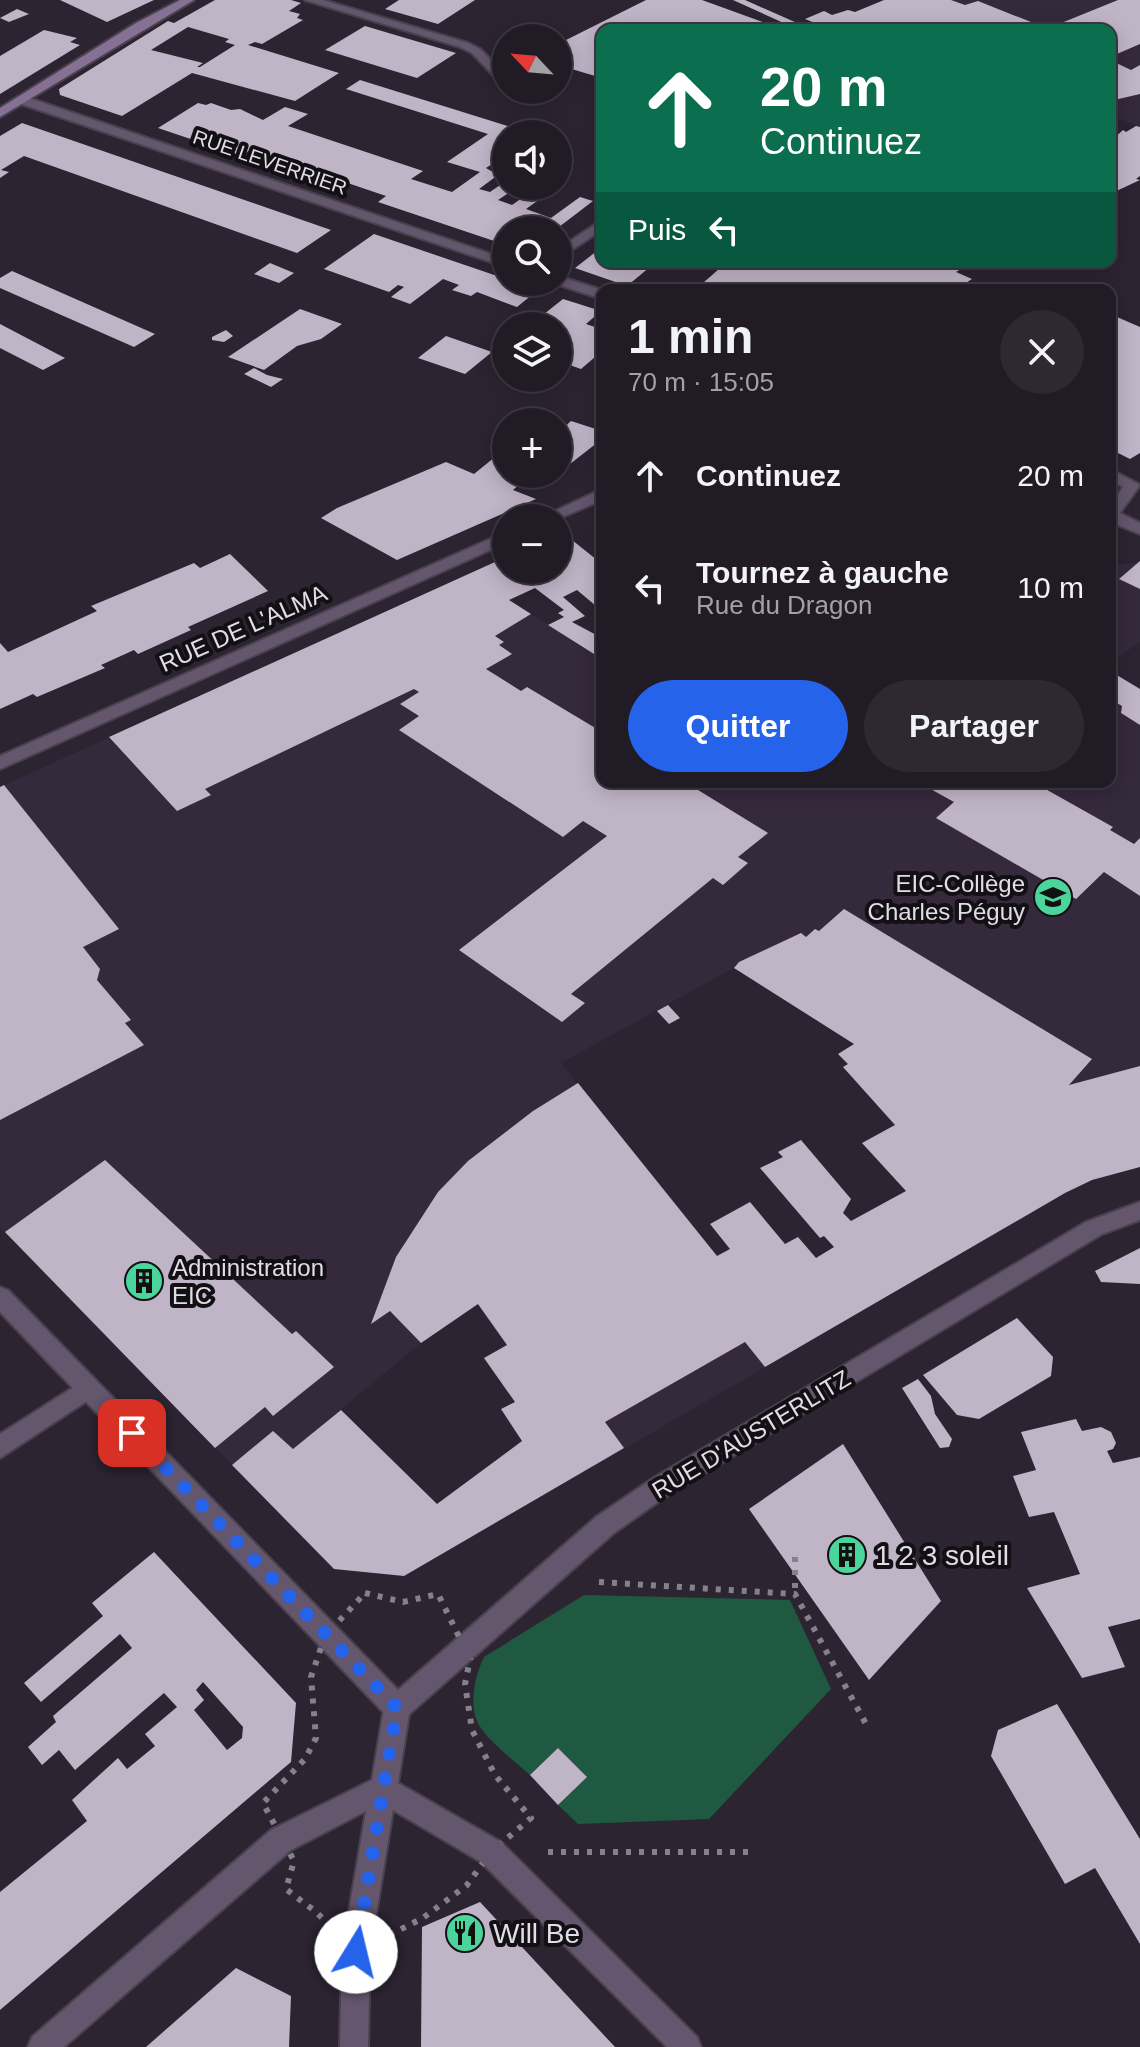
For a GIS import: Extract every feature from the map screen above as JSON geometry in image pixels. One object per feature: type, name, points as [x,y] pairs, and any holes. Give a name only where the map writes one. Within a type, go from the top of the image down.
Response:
[{"type":"main road","points":[[0,113],[140,25],[188,0]]},
{"type":"street","points":[[311,0],[464,45],[476,51],[492,67]]},
{"type":"street","name":"RUE LEVERRIER","points":[[22,100],[492,258]]},
{"type":"street","points":[[572,245],[596,228]]},
{"type":"street","points":[[572,285],[596,293]]},
{"type":"street","points":[[1116,476],[1136,483],[1116,511]]},
{"type":"street","points":[[572,507],[596,497]]},
{"type":"street","points":[[1116,519],[1140,529]]},
{"type":"street","name":"RUE DE L'ALMA","points":[[0,763],[492,543]]},
{"type":"street","name":"RUE D'AUSTERLITZ","points":[[397,1708],[605,1525],[660,1487],[1094,1228],[1140,1211]]},
{"type":"street","points":[[0,1297],[397,1708],[356,1952],[354,2047]]},
{"type":"street","points":[[0,1447],[88,1388]]},
{"type":"street","points":[[382,1789],[498,1852],[687,2047]]},
{"type":"street","points":[[42,2047],[281,1840],[382,1789]]},
{"type":"path","points":[[795,1557],[795,1594],[866,1724]]},
{"type":"path","points":[[591,1581],[795,1594]]},
{"type":"path","points":[[537,1852],[755,1852]]},
{"type":"shaded area","points":[[884,0],[1140,0],[1140,127],[1116,117],[1116,24],[828,24]]},
{"type":"shaded area","points":[[1140,562],[1140,642],[1116,659],[1116,565]]},
{"type":"shaded area","points":[[468,574],[596,655],[596,788],[1116,788],[1116,674],[1140,688],[1140,1167],[734,968],[561,1063],[793,1351],[593,1467],[477,1304],[421,1343],[251,1484],[0,1228],[0,787]]},
{"type":"green space","points":[[584,1595],[790,1600],[831,1689],[709,1819],[578,1824],[558,1805],[586,1776],[558,1748],[530,1775],[483,1731],[473,1700],[484,1657]]},
{"type":"building","points":[[60,0],[154,0],[107,22]]},
{"type":"building","points":[[215,0],[291,0],[301,3],[289,11],[300,14],[297,18],[303,20],[262,44],[255,42],[248,45],[339,73],[295,101],[192,73],[122,116],[60,95],[59,89],[168,21],[174,23]],"holes":[[[188,27],[229,39],[225,42],[235,45],[200,67],[197,67],[203,63],[151,50]]]},
{"type":"building","points":[[399,0],[475,0],[438,24],[385,9]]},
{"type":"building","points":[[646,0],[702,0],[768,24],[598,24]]},
{"type":"building","points":[[733,0],[745,0],[799,24],[786,24]]},
{"type":"building","points":[[884,0],[951,0],[965,5],[978,1],[1036,24],[817,24],[805,19],[824,11],[832,15],[848,10],[855,12]]},
{"type":"building","points":[[1118,0],[1140,0],[1140,44],[1116,54],[1116,24],[1059,24]]},
{"type":"building","points":[[17,9],[29,14],[9,22],[0,18]]},
{"type":"building","points":[[596,25],[596,76],[572,69],[572,37]]},
{"type":"building","points":[[365,26],[456,53],[417,78],[325,50]]},
{"type":"building","points":[[44,30],[77,38],[70,42],[80,45],[0,94],[0,56]]},
{"type":"building","points":[[1116,63],[1131,70],[1140,65],[1140,94],[1116,100]]},
{"type":"building","points":[[360,80],[492,121],[492,164],[486,168],[492,172],[492,179],[479,189],[492,191],[492,200],[512,205],[519,200],[539,200],[526,209],[545,216],[492,216],[492,240],[378,202],[386,196],[250,150],[241,156],[158,128],[198,103],[240,109],[263,120],[285,107],[308,114],[288,126],[423,171],[411,179],[452,192],[480,172],[447,162],[488,134],[346,89]]},
{"type":"building","points":[[22,123],[331,230],[297,253],[24,156],[1,170],[9,172],[0,178],[0,136]]},
{"type":"building","points":[[1140,127],[1140,176],[1136,179],[1140,180],[1116,191],[1116,136],[1123,130],[1126,132]]},
{"type":"building","points":[[580,197],[593,201],[572,217],[554,216]]},
{"type":"building","points":[[374,234],[492,274],[492,296],[531,296],[517,307],[477,292],[471,296],[452,290],[459,285],[443,279],[410,304],[391,297],[404,287],[398,285],[389,292],[324,269]]},
{"type":"building","points":[[596,252],[596,268],[649,268],[629,284],[621,284],[575,268]]},
{"type":"building","points":[[270,263],[294,273],[279,283],[254,274]]},
{"type":"building","points":[[720,268],[962,268],[956,272],[972,279],[964,284],[702,284]]},
{"type":"building","points":[[12,271],[155,334],[134,347],[0,288],[0,278]]},
{"type":"building","points":[[563,299],[596,309],[596,315],[586,324],[596,326],[596,356],[581,369],[572,366],[572,312],[547,312]]},
{"type":"building","points":[[300,309],[342,324],[321,339],[297,346],[264,370],[228,357]]},
{"type":"building","points":[[1116,317],[1140,327],[1140,453],[1130,459],[1116,452]]},
{"type":"building","points":[[0,324],[65,358],[43,370],[0,348]]},
{"type":"building","points":[[226,330],[233,336],[224,342],[212,340],[212,337]]},
{"type":"building","points":[[446,336],[492,352],[465,374],[418,358]]},
{"type":"building","points":[[254,368],[283,379],[271,387],[244,374]]},
{"type":"building","points":[[572,421],[596,429],[596,444],[572,462]]},
{"type":"building","points":[[492,459],[492,488],[515,488],[513,490],[536,499],[525,504],[492,504],[492,518],[397,560],[321,518],[337,508],[446,462],[474,474]]},
{"type":"building","points":[[572,540],[596,559],[596,606],[577,590],[563,597],[585,616],[572,622],[596,635],[596,655],[548,625],[564,617],[558,613],[564,610],[535,588],[509,600],[531,614],[495,636],[504,642],[499,645],[512,654],[486,669],[521,691],[527,687],[596,728],[596,788],[695,788],[768,833],[738,857],[748,863],[723,885],[713,878],[571,994],[585,1003],[562,1022],[459,950],[607,836],[583,821],[563,837],[399,730],[419,716],[400,704],[419,692],[414,689],[205,789],[211,795],[177,811],[109,737],[492,563],[492,584],[572,584]]},
{"type":"building","points":[[230,554],[268,591],[188,627],[191,630],[138,654],[134,650],[101,665],[105,668],[0,709],[0,643],[8,652],[97,611],[91,606],[194,563],[200,568]]},
{"type":"building","points":[[1140,561],[1140,589],[1119,579]]},
{"type":"building","points":[[1116,675],[1140,689],[1140,725],[1121,713],[1122,706],[1116,702]]},
{"type":"building","points":[[4,785],[119,929],[83,947],[100,969],[97,980],[131,1020],[125,1023],[144,1045],[0,1120],[0,787]]},
{"type":"building","points":[[929,788],[1044,788],[1113,827],[1110,830],[1134,844],[1140,838],[1140,896],[1104,872],[1076,899],[936,818],[954,802]]},
{"type":"building","points":[[844,909],[1092,1059],[1069,1085],[1140,1066],[1140,1167],[1092,1180],[1065,1193],[765,1367],[745,1342],[605,1422],[624,1448],[404,1576],[334,1569],[232,1465],[273,1431],[293,1449],[341,1410],[437,1504],[522,1441],[501,1409],[515,1402],[484,1358],[507,1345],[478,1304],[421,1343],[390,1311],[371,1324],[396,1257],[438,1192],[468,1161],[533,1111],[578,1083],[717,1256],[730,1249],[710,1224],[750,1202],[785,1244],[798,1237],[816,1258],[834,1247],[824,1236],[820,1238],[760,1168],[783,1157],[778,1152],[801,1140],[851,1199],[843,1213],[851,1221],[906,1191],[862,1143],[895,1125],[843,1067],[848,1064],[838,1054],[854,1044],[734,968],[739,962],[801,933],[806,937],[815,929],[819,931]]},
{"type":"building","points":[[668,1005],[680,1018],[669,1024],[657,1011]]},
{"type":"building","name":"Administration EIC","points":[[105,1160],[292,1334],[296,1331],[334,1367],[273,1416],[265,1407],[215,1448],[5,1232]]},
{"type":"building","points":[[1140,1248],[1140,1284],[1101,1282],[1095,1271]]},
{"type":"building","points":[[1017,1318],[1053,1357],[1051,1376],[979,1419],[957,1415],[923,1375]]},
{"type":"building","points":[[918,1379],[931,1396],[935,1414],[952,1439],[949,1447],[940,1448],[902,1388]]},
{"type":"building","points":[[1076,1419],[1082,1431],[1101,1427],[1111,1432],[1116,1443],[1113,1449],[1107,1451],[1113,1463],[1140,1457],[1140,1619],[1108,1627],[1125,1667],[1082,1678],[1027,1588],[1080,1574],[1054,1512],[1029,1517],[1013,1476],[1036,1470],[1021,1432]]},
{"type":"building","name":"1 2 3 soleil","points":[[843,1444],[941,1601],[869,1680],[749,1509]]},
{"type":"building","points":[[154,1552],[296,1703],[291,1762],[0,2010],[0,1892],[87,1821],[72,1800],[118,1758],[127,1769],[155,1746],[145,1734],[177,1707],[164,1693],[75,1770],[59,1750],[42,1765],[28,1747],[56,1722],[53,1716],[132,1648],[120,1634],[41,1702],[24,1683],[103,1616],[92,1603]],"holes":[[[203,1682],[243,1727],[242,1738],[227,1750],[194,1710],[204,1700],[196,1690]]]},
{"type":"building","points":[[1057,1704],[1140,1839],[1140,1944],[1095,1868],[1065,1884],[991,1756],[998,1730]]},
{"type":"building","points":[[558,1748],[587,1777],[558,1805],[530,1775]]},
{"type":"building","points":[[480,1902],[615,2047],[421,2047],[422,1927]]},
{"type":"building","points":[[236,1968],[291,1996],[289,2047],[146,2047]]},
{"type":"place","name":"EIC-Collège Charles Péguy","points":[[1053,897]]},
{"type":"place","name":"Administration EIC","points":[[144,1281]]},
{"type":"place","name":"1 2 3 soleil","points":[[847,1555]]},
{"type":"place","name":"Will Be","points":[[465,1933]]},
{"type":"route","points":[[132,1433],[304,1615],[397,1708],[356,1952]]}]
